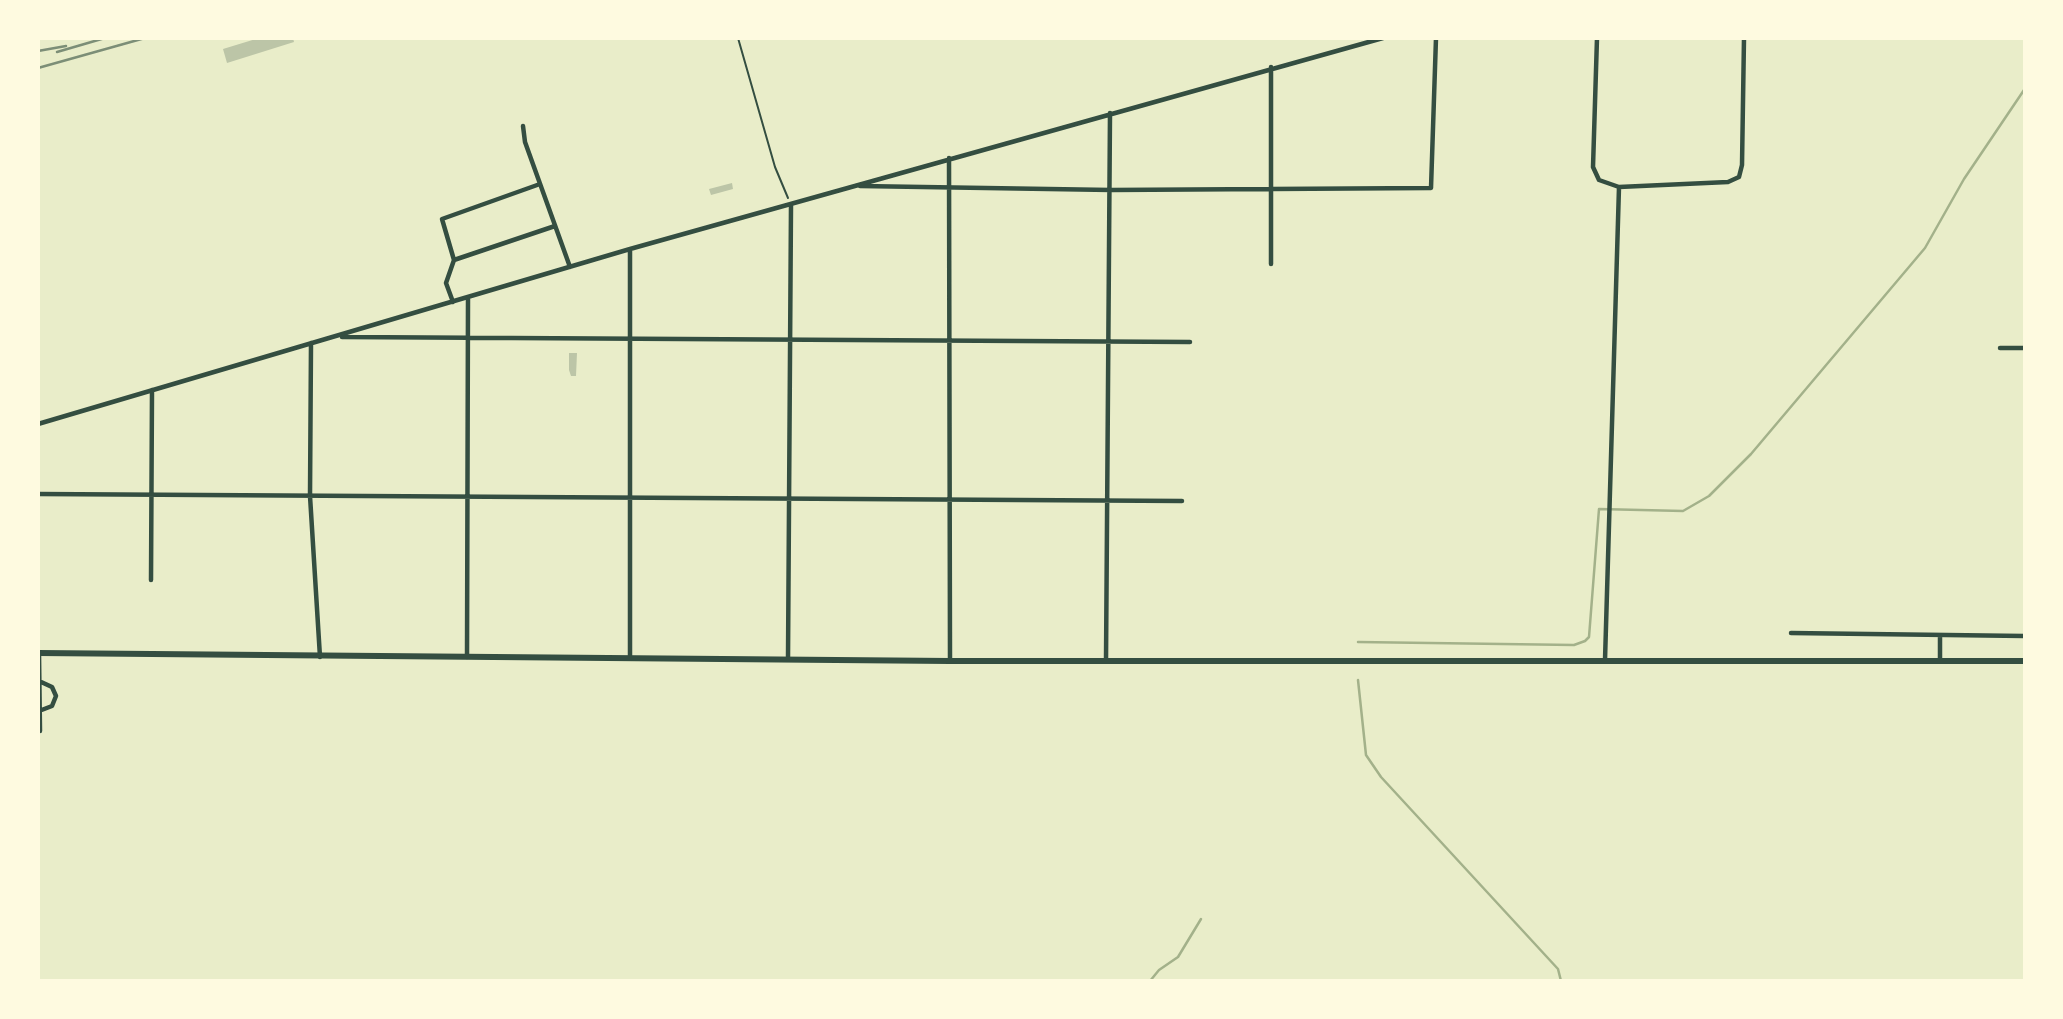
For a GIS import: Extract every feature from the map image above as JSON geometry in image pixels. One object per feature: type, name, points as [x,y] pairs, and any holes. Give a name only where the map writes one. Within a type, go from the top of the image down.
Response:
[{"type":"main road","points":[[39,653],[950,661],[2025,661]]},
{"type":"street","points":[[38,424],[630,249],[1383,38]]},
{"type":"street","points":[[854,186],[1111,190],[1431,188],[1436,38]]},
{"type":"street","points":[[1597,38],[1593,167],[1599,180],[1619,187],[1728,181],[1739,177],[1742,165],[1744,38]]},
{"type":"street","points":[[1271,68],[1271,264]]},
{"type":"street","points":[[1106,660],[1110,113]]},
{"type":"street","points":[[523,126],[524,142],[570,267]]},
{"type":"street","points":[[949,158],[950,661]]},
{"type":"street","points":[[453,303],[446,283],[454,260],[442,219],[540,184]]},
{"type":"street","points":[[1605,660],[1619,187]]},
{"type":"street","points":[[788,659],[791,205]]},
{"type":"street","points":[[454,260],[555,226]]},
{"type":"street","points":[[630,249],[630,658]]},
{"type":"street","points":[[467,657],[468,298]]},
{"type":"street","points":[[334,337],[1190,342]]},
{"type":"street","points":[[311,343],[310,496],[320,657]]},
{"type":"street","points":[[2000,348],[2025,348]]},
{"type":"street","points":[[151,580],[152,390]]},
{"type":"street","points":[[38,494],[950,502],[1182,501]]},
{"type":"street","points":[[1791,633],[2025,636]]},
{"type":"street","points":[[1940,635],[1940,661]]},
{"type":"street","points":[[39,653],[40,731]]},
{"type":"street","points":[[39,681],[52,687],[56,696],[52,706],[39,711]]},
{"type":"path","points":[[738,38],[775,167],[791,205]]},
{"type":"building","points":[[259,38],[293,38],[294,42],[227,63],[223,49]]},
{"type":"building","points":[[732,183],[733,189],[711,195],[709,189]]},
{"type":"building","points":[[569,353],[577,353],[576,376],[571,376],[569,370]]},
{"type":"waterway","points":[[1358,642],[1574,645],[1585,641],[1589,637],[1599,509],[1683,511],[1709,496],[1751,454],[1925,248],[1964,179],[2024,90]]},
{"type":"waterway","points":[[1358,680],[1366,755],[1381,777],[1558,969],[1561,981]]},
{"type":"waterway","points":[[1150,981],[1159,970],[1178,957],[1201,919]]},
{"type":"railway","points":[[57,52],[105,38]]},
{"type":"railway","points":[[38,68],[145,38]]},
{"type":"railway","points":[[38,51],[66,46]]}]
